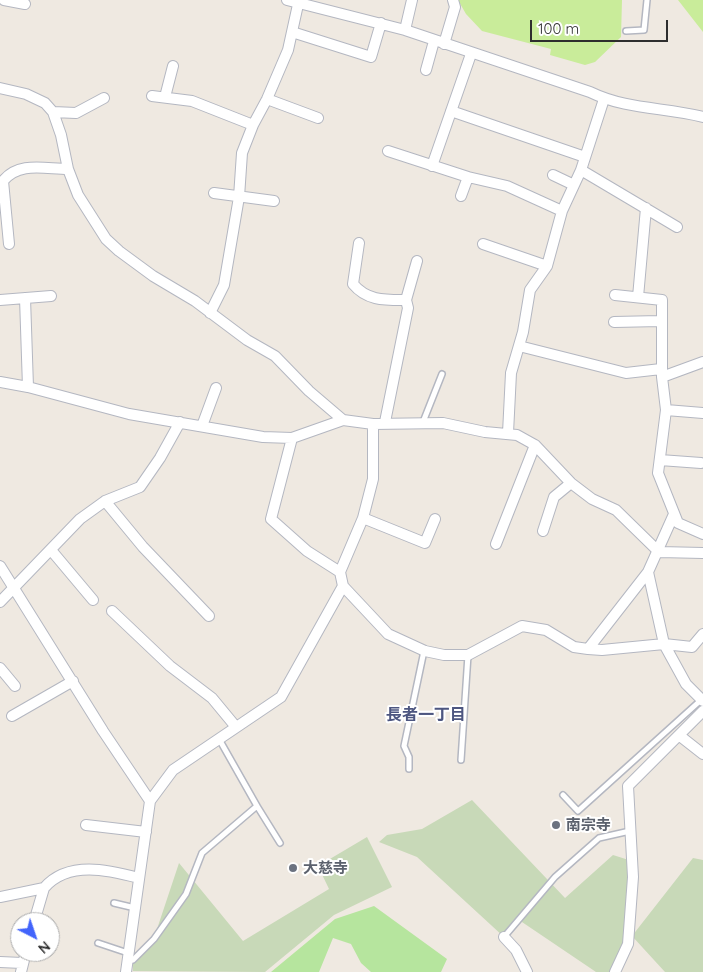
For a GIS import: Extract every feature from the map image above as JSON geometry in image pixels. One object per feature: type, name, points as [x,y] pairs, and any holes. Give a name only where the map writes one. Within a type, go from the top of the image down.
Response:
[{"type":"street","points":[[4,0],[25,4]]},
{"type":"street","points":[[288,0],[342,12],[405,30],[470,54],[590,92],[604,100],[642,109],[677,110],[703,116]]},
{"type":"street","points":[[405,30],[412,0]]},
{"type":"street","points":[[426,70],[455,7],[453,0]]},
{"type":"street","points":[[210,313],[224,285],[239,197],[242,153],[288,50],[298,2]]},
{"type":"street","points":[[292,32],[371,58],[381,23]]},
{"type":"street","points":[[432,166],[470,54]]},
{"type":"street","points":[[165,97],[174,66]]},
{"type":"street","points":[[0,88],[26,94],[45,103],[53,112],[61,135],[68,169],[78,195],[106,239],[153,276],[195,301],[247,340],[275,356],[309,391],[342,420]]},
{"type":"street","points":[[152,96],[192,101],[253,125]]},
{"type":"street","points":[[53,112],[76,113],[104,98]]},
{"type":"street","points":[[267,99],[318,118]]},
{"type":"street","points":[[508,433],[511,373],[519,346],[530,290],[547,266],[562,211],[581,170],[604,100]]},
{"type":"street","points":[[451,111],[585,157]]},
{"type":"street","points":[[388,151],[468,177],[507,186],[562,211]]},
{"type":"street","points":[[9,244],[4,181],[8,174],[20,168],[68,169]]},
{"type":"street","points":[[581,170],[677,227]]},
{"type":"street","points":[[553,175],[574,185]]},
{"type":"street","points":[[461,196],[468,177]]},
{"type":"street","points":[[214,193],[274,201]]},
{"type":"street","points":[[638,297],[646,208]]},
{"type":"street","points":[[359,243],[352,284],[360,293],[379,300],[406,300]]},
{"type":"street","points":[[483,244],[547,266]]},
{"type":"street","points":[[386,422],[408,308],[406,300],[417,262]]},
{"type":"street","points":[[615,295],[662,300],[660,321],[662,373],[666,410],[658,473],[678,523],[703,534]]},
{"type":"street","points":[[0,300],[51,296]]},
{"type":"street","points":[[25,298],[28,386]]},
{"type":"street","points":[[614,322],[660,321]]},
{"type":"street","points":[[519,346],[626,373],[662,373],[703,362]]},
{"type":"street","points":[[0,382],[28,386],[129,414],[263,436],[292,438],[342,420],[373,424],[386,422],[443,423],[484,432],[517,435],[535,445],[571,483],[592,499],[616,510],[659,552],[703,554]]},
{"type":"street","points":[[202,426],[216,388]]},
{"type":"street","points":[[666,410],[703,412]]},
{"type":"street","points":[[0,602],[80,519],[105,501],[140,487],[160,458],[180,422]]},
{"type":"street","points":[[373,424],[374,479],[363,518],[340,572],[343,586],[388,634],[425,651],[444,655],[468,655],[522,626],[546,630],[574,647],[602,650],[664,644],[692,647],[703,634]]},
{"type":"street","points":[[292,438],[271,519],[307,551],[340,572]]},
{"type":"street","points":[[496,544],[535,445]]},
{"type":"street","points":[[660,460],[701,463]]},
{"type":"street","points":[[543,531],[554,497],[571,483]]},
{"type":"street","points":[[105,501],[143,547],[209,616]]},
{"type":"street","points":[[588,649],[648,572],[659,552],[674,514]]},
{"type":"street","points":[[363,518],[425,543],[435,519]]},
{"type":"street","points":[[51,550],[93,600]]},
{"type":"street","points":[[0,566],[150,801]]},
{"type":"street","points":[[648,572],[664,644],[686,684],[702,700]]},
{"type":"street","points":[[127,962],[150,801],[172,770],[281,696],[343,586]]},
{"type":"street","points":[[112,610],[170,666],[212,698],[236,727]]},
{"type":"street","points":[[0,668],[15,686]]},
{"type":"street","points":[[12,716],[73,681]]},
{"type":"street","points":[[615,972],[628,944],[633,877],[628,786],[703,712]]},
{"type":"street","points":[[680,736],[703,754]]},
{"type":"street","points":[[86,825],[146,832]]},
{"type":"street","points":[[37,912],[44,888],[49,883],[68,873],[87,869],[109,870],[139,878]]},
{"type":"street","points":[[0,897],[44,888]]},
{"type":"street","points":[[504,937],[516,950],[527,972]]},
{"type":"street","points":[[0,962],[22,967]]},
{"type":"lane","points":[[626,31],[644,30],[647,0]]},
{"type":"lane","points":[[422,422],[442,374]]},
{"type":"lane","points":[[410,769],[409,757],[404,746],[425,651]]},
{"type":"lane","points":[[461,760],[468,655]]},
{"type":"lane","points":[[563,795],[578,812],[702,700]]},
{"type":"lane","points":[[219,738],[256,806],[280,843]]},
{"type":"lane","points":[[98,943],[127,962],[132,960],[154,938],[186,894],[202,853],[256,806]]},
{"type":"lane","points":[[504,937],[555,877],[599,838],[630,831]]},
{"type":"lane","points":[[114,903],[135,908]]},
{"type":"green space","points":[[458,0],[622,0],[621,37],[595,62],[585,65],[550,55],[551,49],[482,31],[466,14]]},
{"type":"green space","points":[[678,0],[703,0],[703,32]]},
{"type":"green space","points":[[472,800],[565,898],[613,855],[632,861],[628,944],[615,972],[596,972],[519,920],[504,937],[417,857],[379,842],[387,835],[422,829]]},
{"type":"green space","points":[[367,837],[392,887],[334,915],[265,972],[133,971],[133,960],[154,938],[179,863],[243,941],[329,889],[318,866]]},
{"type":"green space","points":[[693,858],[703,860],[703,972],[665,972],[632,936]]},
{"type":"green space","points":[[374,906],[447,959],[441,972],[371,972],[361,963],[351,944],[333,938],[319,972],[271,972],[335,919]]},
{"type":"place","name":"南宗寺","points":[[556,825]]},
{"type":"place","name":"大慈寺","points":[[293,868]]},
{"type":"district","name":"長者一丁目","points":[[426,715]]}]
